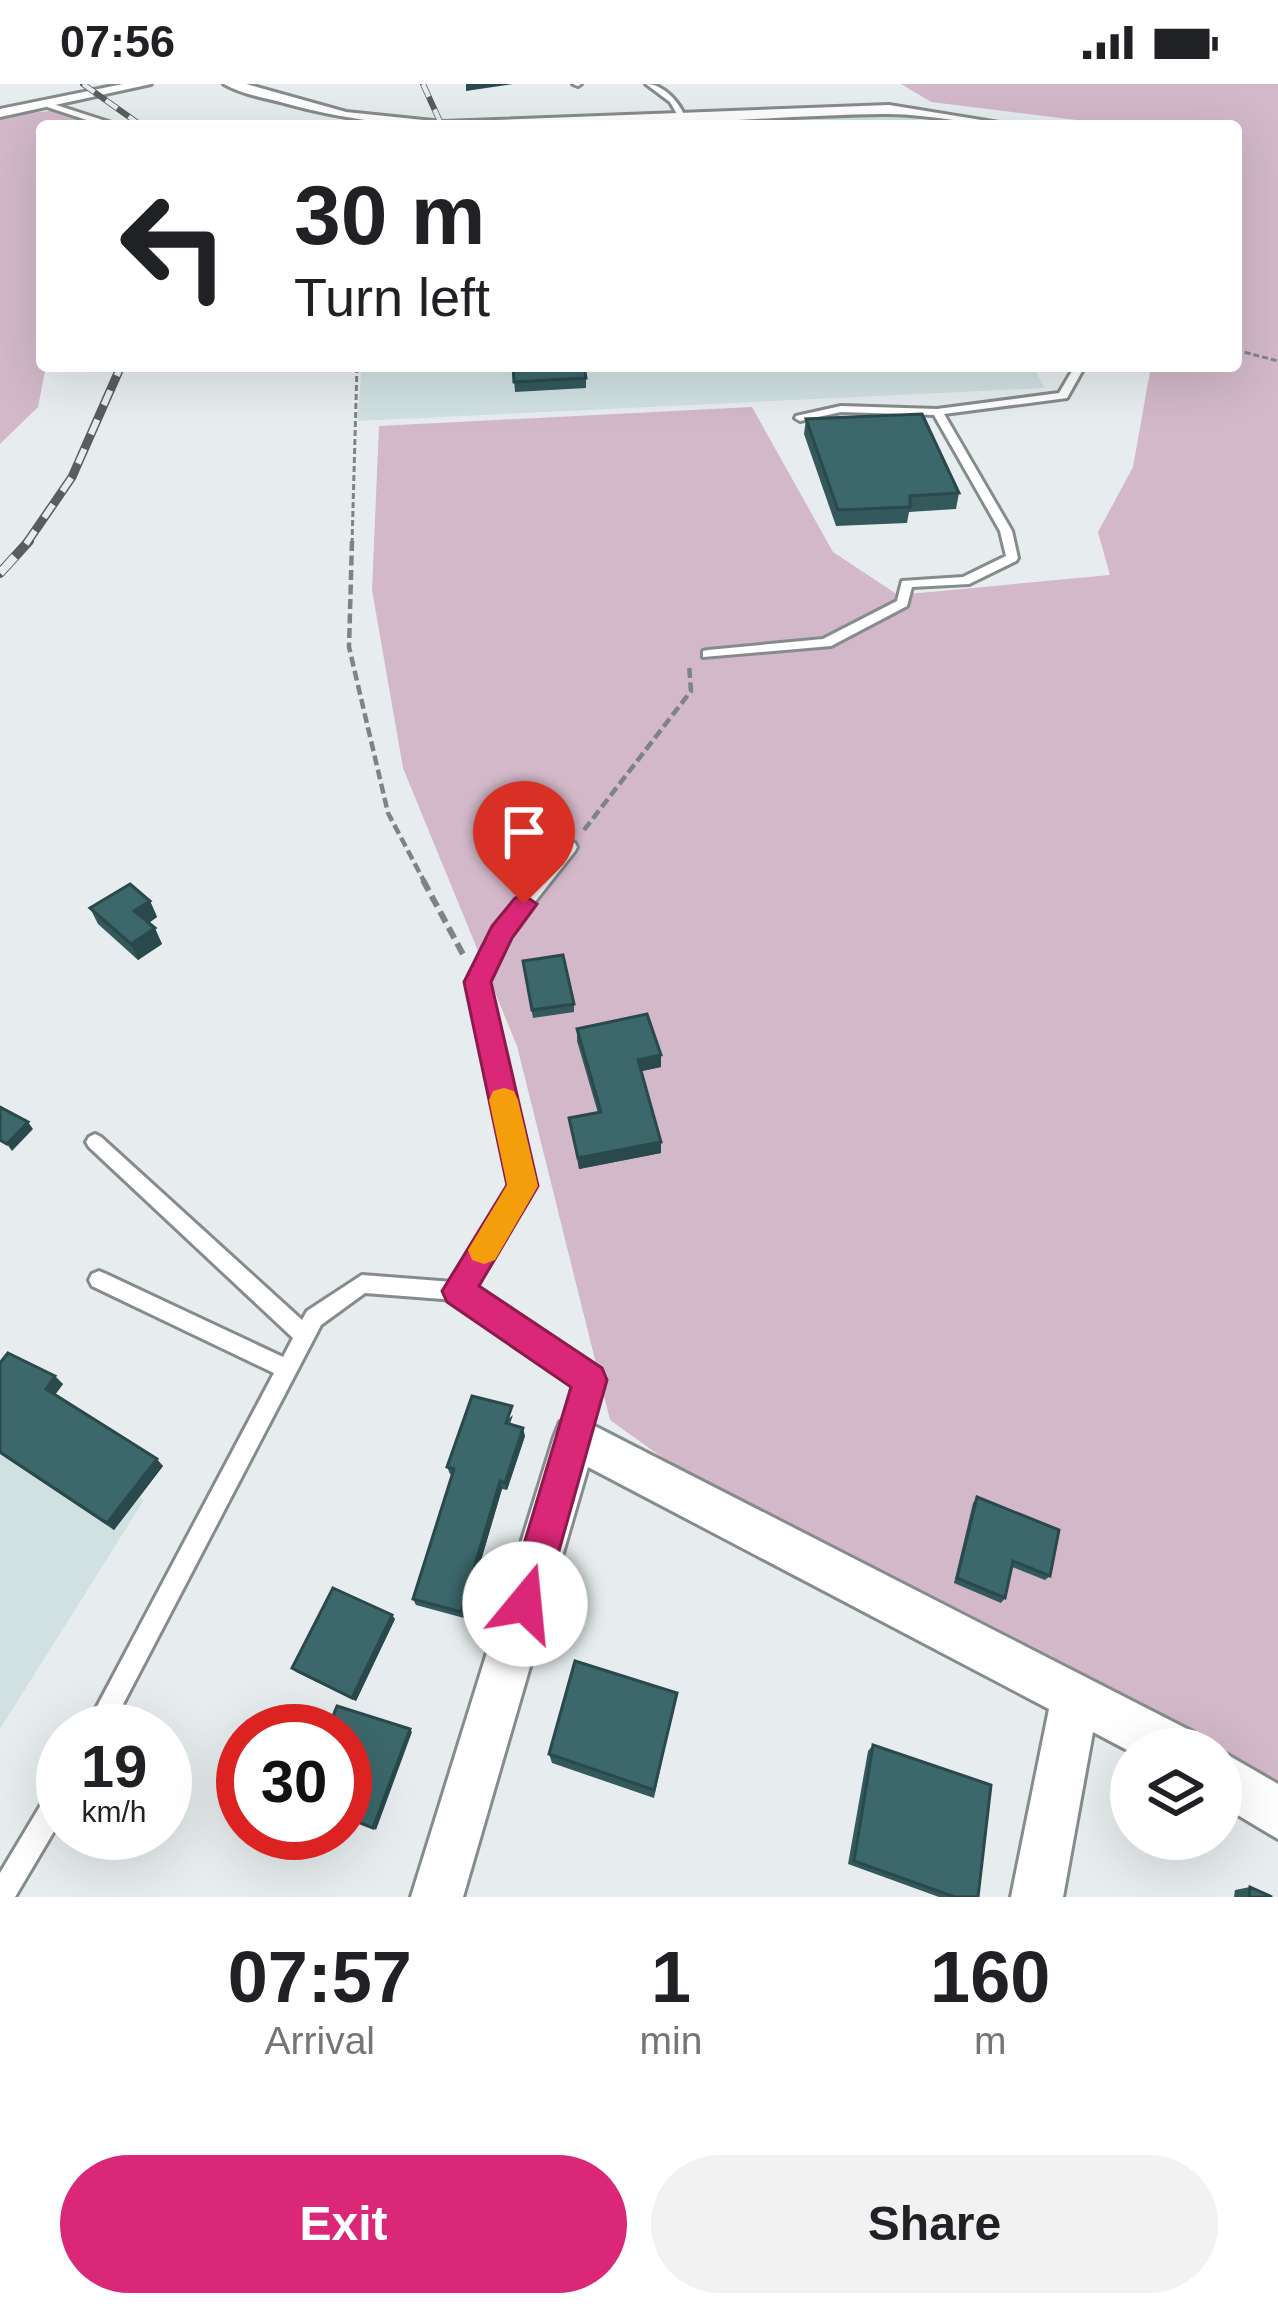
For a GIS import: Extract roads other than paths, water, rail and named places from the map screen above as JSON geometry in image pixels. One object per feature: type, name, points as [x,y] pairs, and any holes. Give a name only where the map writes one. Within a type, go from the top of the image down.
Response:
[{"type":"street","points":[[0,113],[145,84]]},
{"type":"street","points":[[231,84],[345,116],[384,120]]},
{"type":"street","points":[[603,120],[889,109],[968,120]]},
{"type":"street","points":[[437,1897],[575,1436],[1136,1728]]},
{"type":"street","points":[[1037,1897],[1075,1696]]},
{"type":"street","points":[[1242,1790],[1278,1814]]},
{"type":"lane","points":[[649,84],[673,101],[683,117]]},
{"type":"lane","points":[[50,105],[94,120]]},
{"type":"lane","points":[[800,418],[841,409],[937,412],[1064,396],[1077,372]]},
{"type":"lane","points":[[708,654],[826,644],[903,603],[906,584],[965,581],[1012,558],[1006,531],[937,412]]},
{"type":"lane","points":[[458,1291],[523,1186],[478,982],[501,933],[570,848]]},
{"type":"lane","points":[[95,1142],[303,1334]]},
{"type":"lane","points":[[99,1280],[287,1369]]},
{"type":"lane","points":[[109,1704],[303,1334],[314,1318],[362,1284],[458,1291],[590,1380],[575,1436]]},
{"type":"lane","points":[[0,1897],[36,1837]]},
{"type":"railway","points":[[83,84],[134,120]]},
{"type":"railway","points":[[423,84],[439,120]]},
{"type":"railway","points":[[26,544],[72,477],[118,372]]},
{"type":"railway","points":[[0,573],[29,541]]}]
